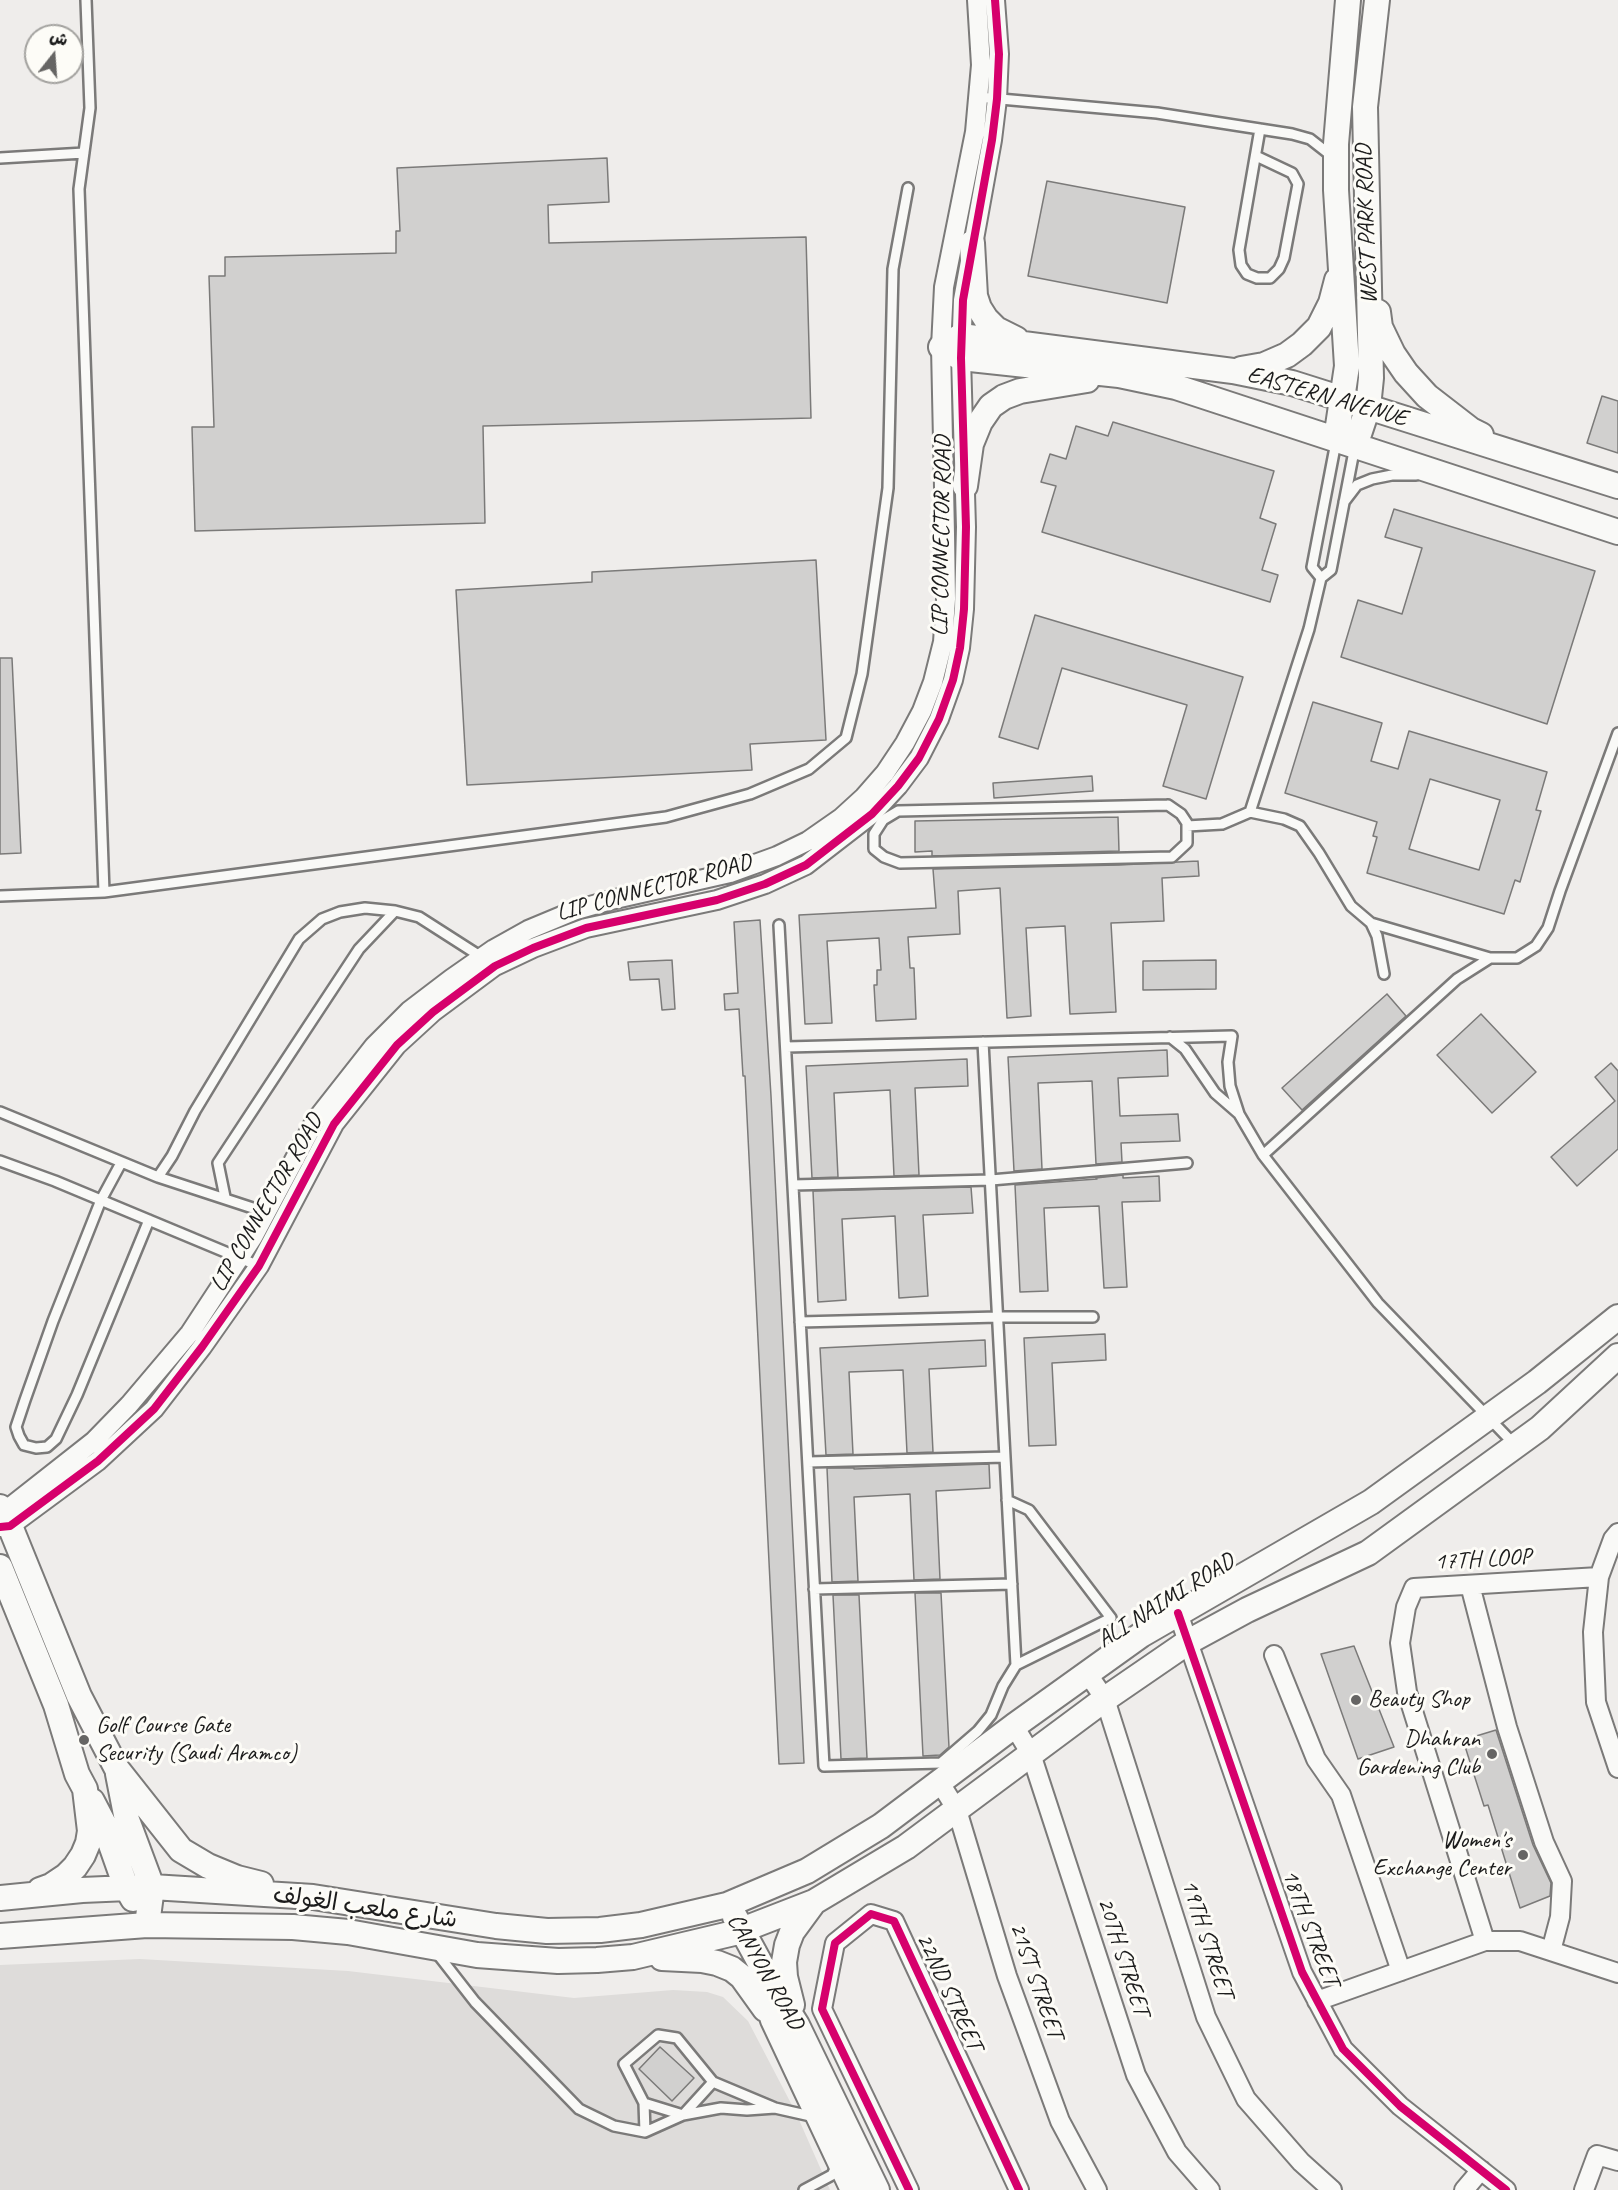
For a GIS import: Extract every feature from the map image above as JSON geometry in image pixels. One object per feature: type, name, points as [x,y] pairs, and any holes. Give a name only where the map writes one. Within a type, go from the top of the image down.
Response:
[{"type":"main road","name":"WEST PARK ROAD","points":[[1345,443],[1343,399],[1347,366],[1336,159],[1338,99],[1348,0]]},
{"type":"main road","name":"WEST PARK ROAD","points":[[1345,443],[1368,407],[1371,378],[1365,107],[1377,0]]},
{"type":"main road","name":"EASTERN AVENUE","points":[[972,243],[975,296],[986,319],[1006,336],[1029,344]]},
{"type":"main road","points":[[1233,370],[1264,364],[1287,355],[1319,327],[1331,303],[1341,260]]},
{"type":"main road","points":[[1369,264],[1380,327],[1393,354],[1406,373],[1426,396],[1471,430],[1521,456]]},
{"type":"main road","name":"EASTERN AVENUE","points":[[954,347],[1029,344],[1233,370],[1292,383],[1618,486]]},
{"type":"main road","name":"EASTERN AVENUE","points":[[954,347],[1176,387],[1618,532]]},
{"type":"main road","name":"EASTERN AVENUE","points":[[965,486],[971,444],[980,422],[991,406],[1004,397],[1020,391],[1119,375]]},
{"type":"main road","name":"ALI NAIMI ROAD","points":[[727,1905],[807,1871],[881,1826],[1014,1726],[1141,1635],[1371,1502],[1537,1382],[1618,1317]]},
{"type":"main road","name":"ALI NAIMI ROAD","points":[[633,1957],[739,1931],[814,1902],[906,1847],[1105,1699],[1188,1642],[1247,1610],[1368,1553],[1540,1428],[1618,1356]]},
{"type":"main road","points":[[3,1517],[79,1696],[117,1769],[182,1850],[208,1866],[237,1878],[313,1897]]},
{"type":"main road","points":[[0,1567],[56,1705],[78,1774],[103,1822],[126,1887],[147,1925]]},
{"type":"main road","points":[[117,1769],[127,1820],[152,1887],[147,1925]]},
{"type":"main road","points":[[27,1895],[51,1886],[66,1876],[83,1855],[90,1831],[86,1789]]},
{"type":"main road","name":"شارع ملعب الغولف","points":[[0,1898],[126,1887],[152,1887],[313,1897],[495,1926],[547,1930],[600,1930],[689,1915],[727,1905]]},
{"type":"main road","points":[[797,2025],[785,1977],[784,1962],[792,1932],[814,1902]]},
{"type":"main road","name":"CANYON ROAD","points":[[727,1905],[764,1989],[773,2020],[828,2114],[877,2190]]},
{"type":"main road","name":"شارع ملعب الغولف","points":[[0,1936],[147,1925],[293,1927],[348,1932],[514,1960],[558,1961],[633,1957]]},
{"type":"main road","name":"CANYON ROAD","points":[[739,1931],[797,2025],[828,2114],[840,2160],[853,2190]]},
{"type":"main road","points":[[633,1957],[702,1960],[732,1969],[742,1977],[773,2020]]},
{"type":"street","name":"LIP CONNECTOR ROAD","points":[[3,1517],[94,1441],[129,1406],[190,1334],[240,1258],[315,1121],[374,1046],[409,1011],[488,962],[586,928],[717,900],[765,885],[807,865],[872,814],[898,786],[919,758],[939,718],[953,681],[960,648],[964,609],[965,486],[954,347],[944,287],[969,167],[978,97],[981,65],[977,0]]},
{"type":"street","name":"LIP CONNECTOR ROAD","points":[[3,1517],[98,1461],[154,1409],[202,1347],[258,1266],[334,1124],[397,1045],[488,962],[528,930],[576,910],[730,873],[777,856],[808,841],[841,818],[885,773],[906,743],[933,682],[943,642],[954,347],[992,140],[997,99],[999,54],[995,0]]},
{"type":"street","points":[[1618,1533],[1613,1539],[1599,1577],[1593,1632],[1596,1702],[1618,1768]]},
{"type":"street","name":"17TH LOOP","points":[[1485,1941],[1407,1692],[1400,1643],[1406,1607],[1414,1588],[1599,1577]]},
{"type":"street","points":[[1470,1584],[1507,1727],[1544,1842],[1562,1881],[1560,1917],[1551,1951]]},
{"type":"street","name":"18TH STREET","points":[[1179,1613],[1302,1972],[1343,2049],[1400,2106],[1506,2190]]},
{"type":"street","points":[[1274,1654],[1316,1759],[1341,1795],[1401,1971]]},
{"type":"street","name":"19TH STREET","points":[[1087,1673],[1105,1699],[1206,2017],[1246,2098],[1301,2162],[1332,2190]]},
{"type":"street","name":"20TH STREET","points":[[1014,1726],[1031,1754],[1136,2075],[1177,2152],[1210,2190]]},
{"type":"street","name":"21ST STREET","points":[[940,1783],[957,1810],[1007,1976],[1051,2098],[1060,2121],[1097,2190]]},
{"type":"street","name":"22ND STREET","points":[[909,2190],[822,2009],[835,1943],[871,1914],[894,1922],[1019,2190]]},
{"type":"street","points":[[1317,2001],[1485,1941],[1520,1941],[1618,1973]]},
{"type":"street","points":[[1584,2190],[1597,2155],[1618,2161]]},
{"type":"street","points":[[1464,2190],[1481,2170]]},
{"type":"lane","points":[[86,0],[90,108],[79,189],[104,892]]},
{"type":"lane","points":[[978,97],[1157,113],[1292,134],[1310,139],[1336,159]]},
{"type":"lane","points":[[1256,156],[1292,173],[1298,184],[1284,258],[1279,269],[1270,278],[1257,278],[1247,274],[1240,265],[1239,250],[1260,129]]},
{"type":"lane","points":[[0,158],[84,153]]},
{"type":"lane","points":[[0,896],[104,892],[666,817],[750,794],[809,770],[846,738],[862,674],[888,488],[893,269],[908,188]]},
{"type":"lane","points":[[1250,812],[1309,629],[1321,578],[1331,570],[1342,504],[1345,443]]},
{"type":"lane","points":[[1321,578],[1312,567],[1345,443]]},
{"type":"lane","points":[[1342,504],[1357,485],[1372,478],[1392,475],[1442,475]]},
{"type":"lane","points":[[1187,826],[1222,824],[1250,812],[1284,819],[1300,826],[1351,906],[1371,923],[1490,958],[1517,958],[1536,946],[1548,928],[1618,733]]},
{"type":"lane","points":[[898,786],[898,811]]},
{"type":"lane","points":[[1168,805],[1181,814],[1187,822],[1187,843],[1172,858],[900,863],[884,857],[874,849],[874,834],[883,820],[898,811],[1168,805]]},
{"type":"lane","points":[[158,1177],[299,939],[322,919],[340,912],[365,908],[395,911],[419,917],[488,962]]},
{"type":"lane","points":[[225,1197],[218,1163],[359,949],[395,911]]},
{"type":"lane","points":[[1371,923],[1377,936],[1384,974]]},
{"type":"lane","points":[[779,925],[824,1766],[941,1763],[978,1731],[991,1715],[1003,1686],[1016,1665],[1111,1618],[1029,1510],[1007,1500]]},
{"type":"lane","points":[[1263,1155],[1457,979],[1490,958]]},
{"type":"lane","points":[[786,1047],[1232,1036],[1228,1062],[1230,1086],[1239,1114],[1263,1155],[1378,1303],[1515,1446]]},
{"type":"lane","points":[[1170,1038],[1185,1049],[1215,1093],[1239,1114]]},
{"type":"lane","points":[[983,1042],[1016,1665]]},
{"type":"lane","points":[[0,1112],[158,1177],[284,1218]]},
{"type":"lane","points":[[0,1161],[101,1200],[258,1266]]},
{"type":"lane","points":[[121,1163],[101,1200],[53,1321],[16,1426],[24,1445],[36,1449],[47,1447],[56,1439],[149,1220]]},
{"type":"lane","points":[[793,1185],[990,1180],[1187,1163]]},
{"type":"lane","points":[[800,1322],[1094,1317]]},
{"type":"lane","points":[[808,1462],[1005,1457]]},
{"type":"lane","points":[[814,1589],[1012,1584]]},
{"type":"lane","points":[[432,1947],[476,2002],[579,2109],[614,2126],[645,2132],[683,2115],[721,2108],[775,2108],[828,2114]]},
{"type":"lane","points":[[645,2132],[644,2103],[624,2064],[658,2035],[677,2038],[713,2082],[775,2108]]},
{"type":"lane","points":[[683,2115],[713,2082]]},
{"type":"lane","points":[[644,2103],[683,2115]]},
{"type":"lane","points":[[804,2190],[832,2175],[840,2160]]},
{"type":"shaded area","points":[[140,1959],[348,1971],[574,1998],[673,1990],[707,1992],[723,1997],[748,2021],[796,2113],[830,2190],[0,2190],[0,1965]]},
{"type":"building","points":[[607,158],[609,202],[548,205],[549,243],[806,237],[811,418],[483,426],[485,523],[195,531],[192,427],[214,427],[209,276],[225,276],[225,257],[396,253],[396,231],[400,231],[397,168]]},
{"type":"building","points":[[1047,181],[1185,207],[1167,303],[1028,276]]},
{"type":"building","points":[[1602,396],[1618,401],[1618,453],[1587,443]]},
{"type":"building","points":[[1113,422],[1274,471],[1260,518],[1276,524],[1262,570],[1278,575],[1270,602],[1042,532],[1056,486],[1041,482],[1050,454],[1066,459],[1076,426],[1108,436]]},
{"type":"building","points":[[1394,509],[1595,571],[1547,724],[1341,657],[1358,600],[1402,614],[1422,548],[1385,537]]},
{"type":"building","points":[[816,560],[826,740],[750,744],[752,770],[467,785],[456,590],[592,582],[592,572]]},
{"type":"building","points":[[1035,615],[1243,677],[1206,799],[1163,786],[1187,705],[1062,668],[1038,749],[999,737]]},
{"type":"building","points":[[0,658],[12,658],[21,853],[0,854]]},
{"type":"building","points":[[1313,702],[1382,723],[1371,761],[1398,769],[1409,731],[1547,772],[1536,810],[1541,811],[1520,882],[1515,880],[1504,914],[1367,873],[1377,837],[1373,836],[1377,822],[1285,793]],"holes":[[[1430,779],[1500,800],[1479,870],[1409,849]]]},
{"type":"building","points":[[1092,776],[1093,791],[994,798],[993,783]]},
{"type":"building","points":[[1118,817],[1119,851],[932,856],[932,851],[915,852],[915,821]]},
{"type":"building","points":[[1198,861],[1199,876],[1162,878],[1164,921],[1111,923],[1116,1012],[1070,1014],[1065,926],[1026,928],[1031,1016],[1007,1018],[1000,888],[958,891],[960,934],[908,937],[910,968],[914,968],[916,1019],[876,1021],[874,985],[877,985],[877,970],[881,970],[879,938],[827,941],[832,1023],[805,1024],[799,915],[936,908],[933,869]]},
{"type":"building","points":[[760,920],[771,1096],[804,1763],[779,1764],[745,1076],[743,1076],[739,1009],[725,1010],[724,994],[738,993],[734,922]]},
{"type":"building","points":[[672,960],[675,1009],[662,1010],[659,979],[630,980],[628,962]]},
{"type":"building","points":[[1216,960],[1216,989],[1143,990],[1143,961]]},
{"type":"building","points":[[1387,994],[1406,1016],[1302,1110],[1282,1088]]},
{"type":"building","points":[[1481,1014],[1536,1072],[1492,1113],[1437,1055]]},
{"type":"building","points":[[1167,1050],[1168,1076],[1118,1078],[1120,1116],[1178,1114],[1180,1141],[1121,1143],[1122,1162],[1096,1164],[1092,1081],[1038,1083],[1042,1169],[1014,1171],[1008,1057]]},
{"type":"building","points":[[967,1059],[968,1086],[915,1088],[919,1175],[894,1176],[890,1090],[834,1093],[838,1177],[812,1178],[806,1066]]},
{"type":"building","points":[[1611,1063],[1618,1071],[1618,1149],[1577,1186],[1551,1157],[1615,1101],[1595,1077]]},
{"type":"building","points":[[1123,1175],[1123,1178],[1159,1176],[1160,1201],[1122,1202],[1127,1287],[1104,1288],[1099,1206],[1044,1208],[1048,1291],[1020,1292],[1015,1185]]},
{"type":"building","points":[[971,1187],[973,1213],[923,1215],[928,1296],[899,1298],[895,1216],[842,1219],[846,1300],[818,1302],[813,1191]]},
{"type":"building","points":[[1105,1334],[1106,1360],[1052,1363],[1056,1445],[1029,1446],[1024,1338]]},
{"type":"building","points":[[985,1340],[986,1366],[929,1369],[933,1452],[907,1453],[903,1370],[849,1372],[853,1454],[826,1455],[820,1348]]},
{"type":"building","points":[[989,1464],[990,1488],[936,1491],[940,1579],[914,1580],[910,1494],[854,1497],[858,1581],[832,1582],[827,1468]]},
{"type":"building","points":[[915,1593],[941,1593],[949,1747],[940,1755],[923,1756]]},
{"type":"building","points":[[833,1595],[859,1595],[867,1758],[841,1759]]},
{"type":"building","name":"Beauty Shop","points":[[1354,1646],[1394,1747],[1358,1759],[1321,1654]]},
{"type":"building","points":[[1496,1730],[1533,1845],[1551,1883],[1550,1896],[1520,1908],[1488,1805],[1484,1806],[1463,1740]]},
{"type":"building","points":[[660,2047],[694,2078],[672,2101],[639,2069]]},
{"type":"cycle path","points":[[0,1527],[10,1526],[98,1461],[154,1409],[202,1347],[259,1266],[334,1124],[397,1045],[433,1012],[495,966],[533,948],[586,928],[717,900],[765,884],[806,865],[872,814],[898,786],[919,758],[939,719],[953,680],[960,648],[964,609],[966,527],[961,358],[963,300],[992,140],[997,99],[999,54],[995,0]]},
{"type":"cycle path","points":[[1178,1613],[1302,1972],[1343,2049],[1400,2106],[1506,2190]]},
{"type":"cycle path","points":[[909,2190],[822,2009],[835,1943],[871,1914],[894,1921],[1019,2190]]},
{"type":"place","name":"Beauty Shop","points":[[1356,1700]]},
{"type":"place","name":"Golf Course Gate Security (Saudi Aramco)","points":[[84,1740]]},
{"type":"place","name":"Dhahran Gardening Club","points":[[1492,1754]]},
{"type":"place","name":"Women's Exchange Center","points":[[1523,1855]]}]
